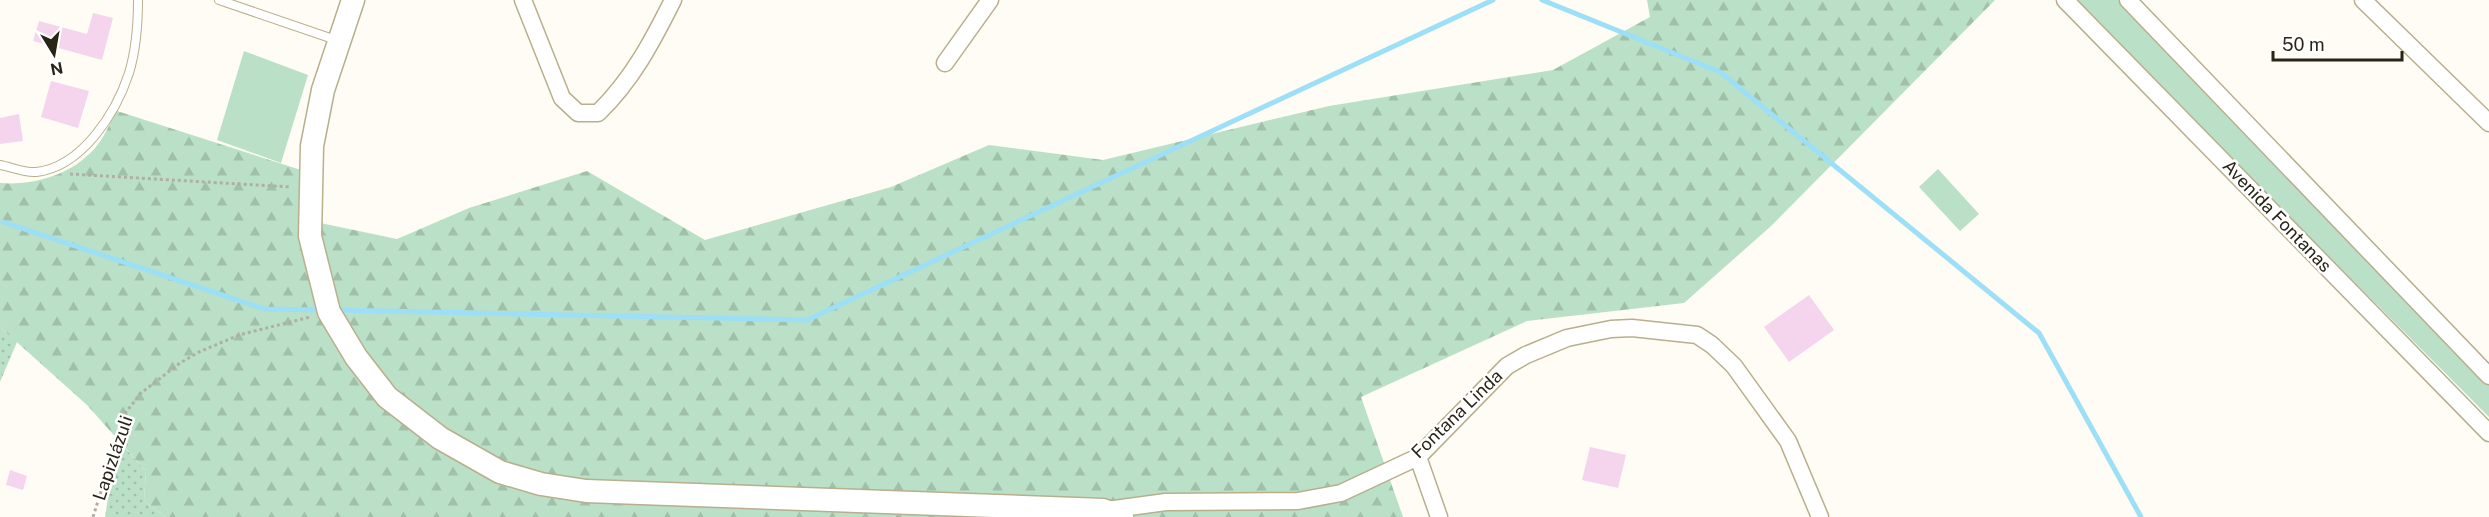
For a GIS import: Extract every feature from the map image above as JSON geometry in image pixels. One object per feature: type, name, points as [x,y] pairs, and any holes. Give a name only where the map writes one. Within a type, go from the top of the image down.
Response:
[{"type":"main road","points":[[353,0],[323,90],[312,146],[310,236],[329,312],[356,357],[387,397],[440,438],[500,472],[541,484],[586,491],[1112,514]]},
{"type":"street","points":[[523,0],[562,98],[578,113],[598,113],[613,98],[646,55],[673,0]]},
{"type":"street","points":[[945,63],[990,0]]},
{"type":"street","name":"Avenida Fontanas","points":[[2065,0],[2489,433]]},
{"type":"street","points":[[2128,0],[2489,376]]},
{"type":"street","points":[[2363,0],[2444,76],[2489,123]]},
{"type":"street","name":"Fontana Linda","points":[[1112,514],[1166,502],[1298,501],[1341,493],[1418,458],[1507,366],[1526,355],[1567,338],[1611,329],[1676,331],[1697,335],[1712,345],[1734,366],[1788,441],[1820,517]]},
{"type":"street","points":[[1418,458],[1439,517]]},
{"type":"lane","points":[[0,165],[36,172],[69,161],[92,139],[116,103],[129,71],[138,20],[138,0]]},
{"type":"lane","points":[[219,0],[339,41]]},
{"type":"path","points":[[36,172],[295,187]]},
{"type":"path","name":"Lapizlázuli","points":[[93,517],[126,411],[141,393],[180,363],[239,335],[329,312]]},
{"type":"green space","points":[[1647,0],[1995,0],[1770,227],[1684,303],[1527,321],[1361,397],[1403,517],[166,517],[144,501],[146,471],[87,405],[0,327],[0,183],[41,180],[68,170],[99,143],[117,111],[301,170],[306,220],[397,239],[469,208],[587,171],[705,240],[891,187],[989,145],[1103,160],[1329,106],[1553,70],[1650,17]]},
{"type":"green space","points":[[2073,0],[2125,0],[2489,381],[2489,417]]},
{"type":"green space","points":[[244,51],[308,75],[281,163],[217,140]]},
{"type":"green space","points":[[1938,169],[1979,214],[1960,231],[1919,187]]},
{"type":"green space","points":[[0,327],[17,342],[0,382]]},
{"type":"green space","points":[[125,448],[146,471],[144,501],[166,517],[105,517],[111,479]]},
{"type":"building","points":[[93,13],[113,18],[102,60],[33,41],[39,21],[87,34]]},
{"type":"building","points":[[51,81],[89,91],[78,128],[41,117]]},
{"type":"building","points":[[19,114],[23,141],[0,144],[0,118]]},
{"type":"building","points":[[1809,295],[1834,330],[1789,362],[1764,327]]},
{"type":"building","points":[[1590,447],[1626,455],[1618,488],[1582,480]]},
{"type":"building","points":[[10,470],[27,476],[23,490],[6,485]]},
{"type":"waterway","points":[[336,310],[807,320],[1493,0]]},
{"type":"waterway","points":[[1542,0],[1720,72],[2039,333],[2141,517]]},
{"type":"waterway","points":[[3,222],[265,309],[324,310]]}]
